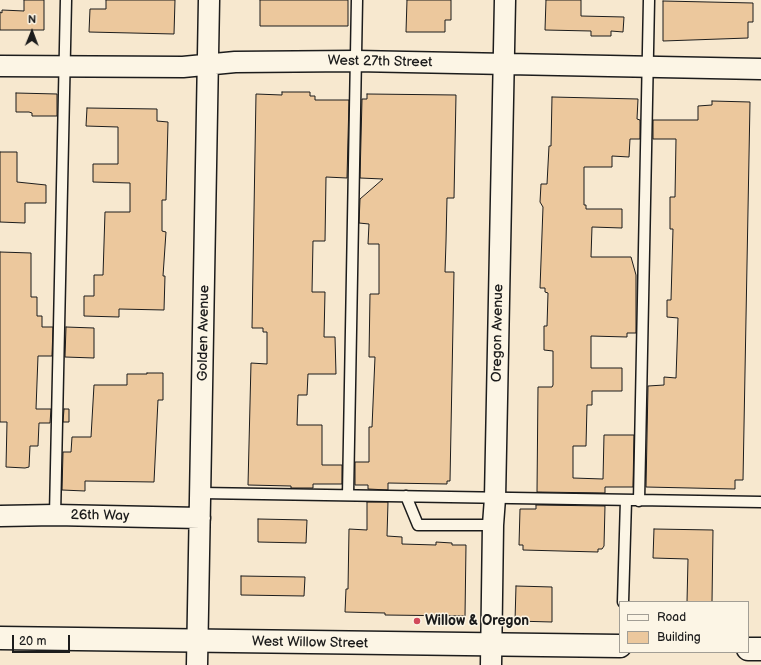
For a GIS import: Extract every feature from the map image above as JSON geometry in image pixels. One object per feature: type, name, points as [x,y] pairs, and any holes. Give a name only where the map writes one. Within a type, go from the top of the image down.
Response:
[{"type":"main road","name":"West Willow Street","points":[[0,638],[619,646]]},
{"type":"main road","points":[[749,649],[761,649]]},
{"type":"street","name":"Golden Avenue","points":[[197,665],[209,0]]},
{"type":"street","name":"Oregon Avenue","points":[[491,665],[505,0]]},
{"type":"street","name":"West 27th Street","points":[[0,66],[183,68],[235,62],[356,61],[761,69]]},
{"type":"street","name":"26th Way","points":[[0,516],[55,515],[200,518]]},
{"type":"lane","points":[[55,515],[66,0]]},
{"type":"lane","points":[[348,495],[357,0]]},
{"type":"lane","points":[[639,501],[649,0]]},
{"type":"lane","points":[[201,493],[761,502]]},
{"type":"lane","points":[[406,496],[418,525],[493,525]]},
{"type":"lane","points":[[623,601],[626,500]]},
{"type":"building","points":[[24,0],[44,0],[44,30],[0,30],[0,12],[2,13],[2,10],[24,11]]},
{"type":"building","points":[[106,0],[175,0],[174,34],[89,32],[90,9],[106,9]]},
{"type":"building","points":[[260,0],[348,0],[348,26],[260,26]]},
{"type":"building","points":[[407,0],[451,0],[451,20],[445,20],[445,32],[406,32]]},
{"type":"building","points":[[546,0],[581,0],[581,16],[624,17],[623,32],[611,31],[611,36],[591,36],[591,31],[545,30]]},
{"type":"building","points":[[663,1],[753,3],[753,22],[748,22],[748,38],[663,41]]},
{"type":"building","points":[[282,92],[310,92],[310,96],[315,96],[315,100],[349,100],[347,178],[326,177],[325,241],[313,241],[312,292],[325,292],[324,337],[335,337],[336,374],[308,374],[307,395],[298,395],[297,425],[322,425],[322,465],[342,465],[342,484],[313,484],[313,488],[248,485],[251,363],[267,364],[267,332],[263,332],[263,328],[252,328],[256,94],[282,95]]},
{"type":"building","points":[[16,93],[57,94],[57,116],[32,116],[32,113],[29,112],[16,112]]},
{"type":"building","points":[[367,94],[456,95],[454,198],[447,198],[445,272],[454,272],[450,481],[447,481],[447,484],[388,483],[388,490],[368,489],[368,485],[355,485],[355,462],[369,462],[369,427],[372,427],[375,357],[369,357],[370,294],[379,294],[379,244],[368,244],[369,224],[359,223],[360,199],[383,179],[360,178],[362,99],[367,99]]},
{"type":"building","points":[[552,97],[638,99],[637,119],[640,120],[640,139],[630,139],[629,157],[612,156],[612,167],[584,167],[584,205],[586,205],[586,209],[622,209],[622,228],[592,227],[591,257],[631,257],[636,275],[636,333],[627,333],[627,337],[591,336],[591,368],[622,368],[622,391],[592,391],[592,405],[587,405],[586,446],[573,446],[573,478],[603,479],[604,435],[634,435],[633,487],[605,487],[605,493],[537,492],[538,387],[552,387],[553,385],[553,351],[544,350],[544,326],[547,326],[548,293],[545,292],[545,288],[540,288],[543,207],[540,202],[541,184],[547,184],[549,146],[551,146]]},
{"type":"building","points":[[712,101],[750,102],[743,480],[735,480],[735,489],[646,487],[648,386],[664,385],[664,377],[676,378],[678,318],[667,317],[667,300],[671,300],[673,229],[670,229],[670,197],[675,197],[676,139],[653,139],[653,120],[698,120],[698,106],[712,105]]},
{"type":"building","points":[[87,108],[157,109],[157,121],[168,122],[166,200],[162,200],[162,231],[166,232],[163,276],[165,276],[164,310],[119,309],[119,317],[84,316],[84,296],[94,296],[94,275],[103,275],[105,212],[130,212],[130,183],[93,182],[93,164],[118,164],[118,127],[86,126]]},
{"type":"building","points":[[0,152],[17,152],[17,182],[46,185],[46,203],[25,203],[25,223],[0,222]]},
{"type":"building","points":[[0,252],[31,253],[31,297],[37,297],[37,316],[42,316],[42,327],[53,327],[52,356],[38,356],[36,409],[51,409],[50,423],[39,423],[38,446],[30,446],[29,467],[25,468],[6,467],[7,422],[0,422]]},
{"type":"building","points":[[66,327],[94,328],[94,358],[65,357]]},
{"type":"building","points":[[163,373],[163,400],[158,400],[154,482],[85,481],[85,491],[62,490],[63,452],[71,452],[72,437],[91,437],[94,385],[127,385],[127,374]]},
{"type":"building","points":[[64,409],[69,409],[69,422],[63,422]]},
{"type":"building","points":[[367,502],[388,502],[387,536],[402,537],[402,544],[436,545],[436,542],[452,543],[452,545],[466,545],[465,616],[385,615],[385,613],[345,612],[346,589],[348,589],[349,529],[367,530]]},
{"type":"building","points":[[536,505],[605,506],[604,546],[602,549],[598,549],[598,552],[523,550],[523,545],[519,545],[520,509],[536,509]]},
{"type":"building","points":[[258,519],[307,520],[306,543],[258,542]]},
{"type":"building","points":[[654,529],[713,530],[712,601],[687,601],[688,559],[653,558]]},
{"type":"building","points":[[241,576],[305,577],[304,596],[241,595]]},
{"type":"building","points":[[516,586],[552,587],[552,622],[515,621]]},
{"type":"place","name":"Willow & Oregon","points":[[417,621]]}]
